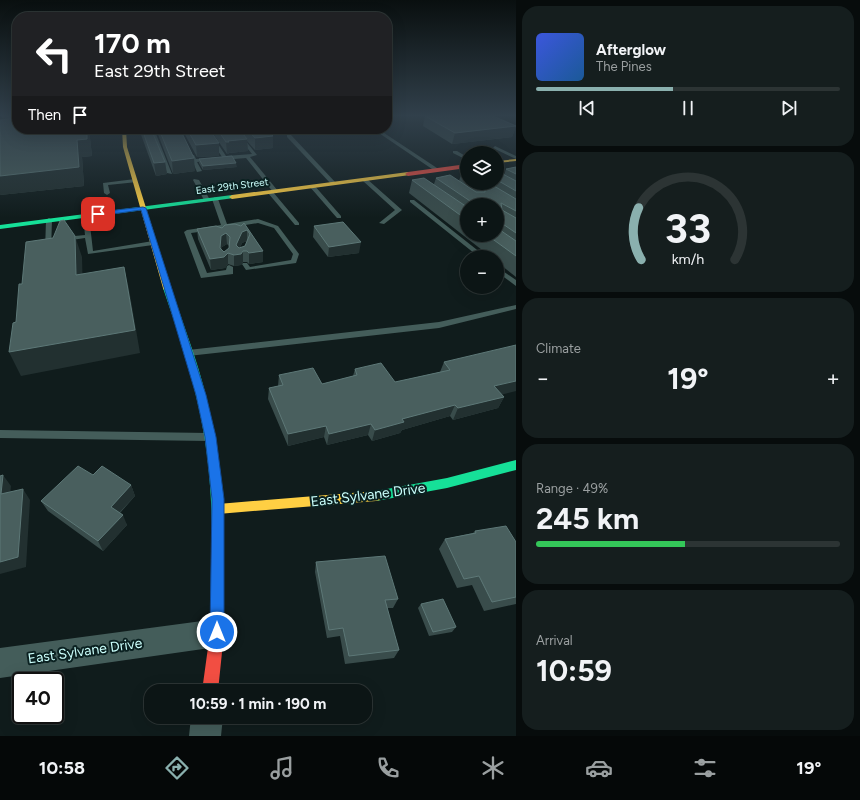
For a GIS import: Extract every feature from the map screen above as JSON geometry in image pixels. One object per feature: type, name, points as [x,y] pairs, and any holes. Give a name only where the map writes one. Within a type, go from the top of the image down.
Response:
[{"type":"street","points":[[126,149],[153,243],[201,395],[210,437],[218,509],[217,632],[211,684]]},
{"type":"street","points":[[504,161],[516,159]]},
{"type":"street","name":"East 29th Street","points":[[0,228],[49,220],[460,167]]},
{"type":"street","name":"East Sylvane Drive","points":[[218,509],[328,501],[415,490],[462,481],[516,465]]},
{"type":"street","name":"East Sylvane Drive","points":[[0,664],[217,632]]},
{"type":"street","points":[[205,736],[206,724]]},
{"type":"lane","points":[[160,149],[170,173]]},
{"type":"lane","points":[[189,149],[200,171]]},
{"type":"lane","points":[[219,149],[225,158]]},
{"type":"lane","points":[[194,161],[255,155],[250,149]]},
{"type":"lane","points":[[302,149],[334,184]]},
{"type":"lane","points":[[406,149],[437,170]]},
{"type":"lane","points":[[454,152],[460,155]]},
{"type":"lane","points":[[504,152],[516,159]]},
{"type":"lane","points":[[247,156],[297,224]]},
{"type":"lane","points":[[196,180],[211,200],[225,226]]},
{"type":"lane","points":[[365,180],[398,210],[382,223]]},
{"type":"lane","points":[[107,193],[105,184],[135,181]]},
{"type":"lane","points":[[312,186],[339,217]]},
{"type":"lane","points":[[412,200],[473,250]]},
{"type":"lane","points":[[86,216],[90,253],[153,243]]},
{"type":"lane","points":[[48,258],[49,220]]},
{"type":"lane","points":[[225,226],[258,221],[276,227],[296,254],[294,262],[238,269],[204,276],[187,232],[225,226],[236,231]]},
{"type":"lane","points":[[221,236],[225,226]]},
{"type":"lane","points":[[48,241],[88,236]]},
{"type":"lane","points":[[504,275],[516,284]]},
{"type":"lane","points":[[188,353],[439,326],[516,306]]},
{"type":"lane","points":[[0,434],[210,437]]},
{"type":"building","points":[[0,149],[78,149],[79,167],[0,176]]},
{"type":"building","points":[[149,149],[160,149],[165,162],[154,163]]},
{"type":"building","points":[[167,149],[190,149],[194,158],[172,161]]},
{"type":"building","points":[[232,156],[236,163],[203,166],[199,159]]},
{"type":"building","points":[[516,167],[516,174],[506,169]]},
{"type":"building","points":[[450,175],[460,182],[460,190],[485,192],[485,190],[501,190],[516,199],[516,211],[504,205],[504,198],[466,198],[436,178]]},
{"type":"building","points":[[504,175],[516,181],[516,191],[504,184]]},
{"type":"building","points":[[424,178],[460,202],[460,215],[412,180]]},
{"type":"building","points":[[504,211],[516,218],[516,233],[504,225]]},
{"type":"building","points":[[64,220],[75,236],[76,275],[124,267],[135,330],[9,352],[13,323],[16,322],[19,284],[22,284],[26,242],[53,238],[60,221]]},
{"type":"building","points":[[343,222],[361,242],[329,247],[314,226]]},
{"type":"building","points":[[244,223],[263,251],[249,253],[247,251],[243,251],[241,254],[234,255],[228,253],[224,257],[210,259],[197,229],[216,226],[222,228],[225,225],[235,224],[241,226]],"holes":[[[247,230],[250,234],[245,246],[239,248],[236,245],[242,232]],[[226,233],[230,237],[229,248],[224,252],[220,248],[221,236]]]},
{"type":"building","points":[[504,233],[516,241],[516,256],[497,242],[504,242]]},
{"type":"building","points":[[516,345],[516,381],[494,386],[504,397],[458,408],[455,405],[402,419],[404,422],[375,430],[371,424],[329,434],[326,426],[288,434],[269,388],[283,385],[279,375],[313,368],[322,384],[357,375],[355,369],[381,363],[395,382],[450,370],[444,362]]},
{"type":"building","points":[[78,466],[93,475],[102,466],[131,485],[111,507],[123,515],[98,541],[41,501]]},
{"type":"building","points":[[3,475],[1,494],[23,489],[18,557],[0,562],[0,476]]},
{"type":"building","points":[[506,526],[516,542],[516,597],[492,602],[479,576],[464,579],[445,539],[476,533],[475,531]]},
{"type":"building","points":[[385,556],[398,599],[385,600],[399,650],[349,656],[343,628],[329,630],[316,562]]},
{"type":"building","points":[[443,599],[456,627],[433,632],[421,604]]},
{"type":"traffic: fast","points":[[0,227],[232,197]]},
{"type":"traffic: fast","points":[[167,288],[201,395],[209,431],[217,504],[218,541]]},
{"type":"traffic: fast","points":[[376,496],[447,483],[516,465]]},
{"type":"traffic: slow","points":[[126,149],[167,288]]},
{"type":"traffic: slow","points":[[504,161],[516,160]]},
{"type":"traffic: slow","points":[[232,197],[408,174]]},
{"type":"traffic: slow","points":[[218,509],[376,496]]},
{"type":"traffic: jam","points":[[408,174],[460,167]]},
{"type":"traffic: jam","points":[[211,684],[217,633],[218,541]]},
{"type":"route","points":[[98,214],[143,208],[201,395],[210,437],[218,499],[217,632]]}]
